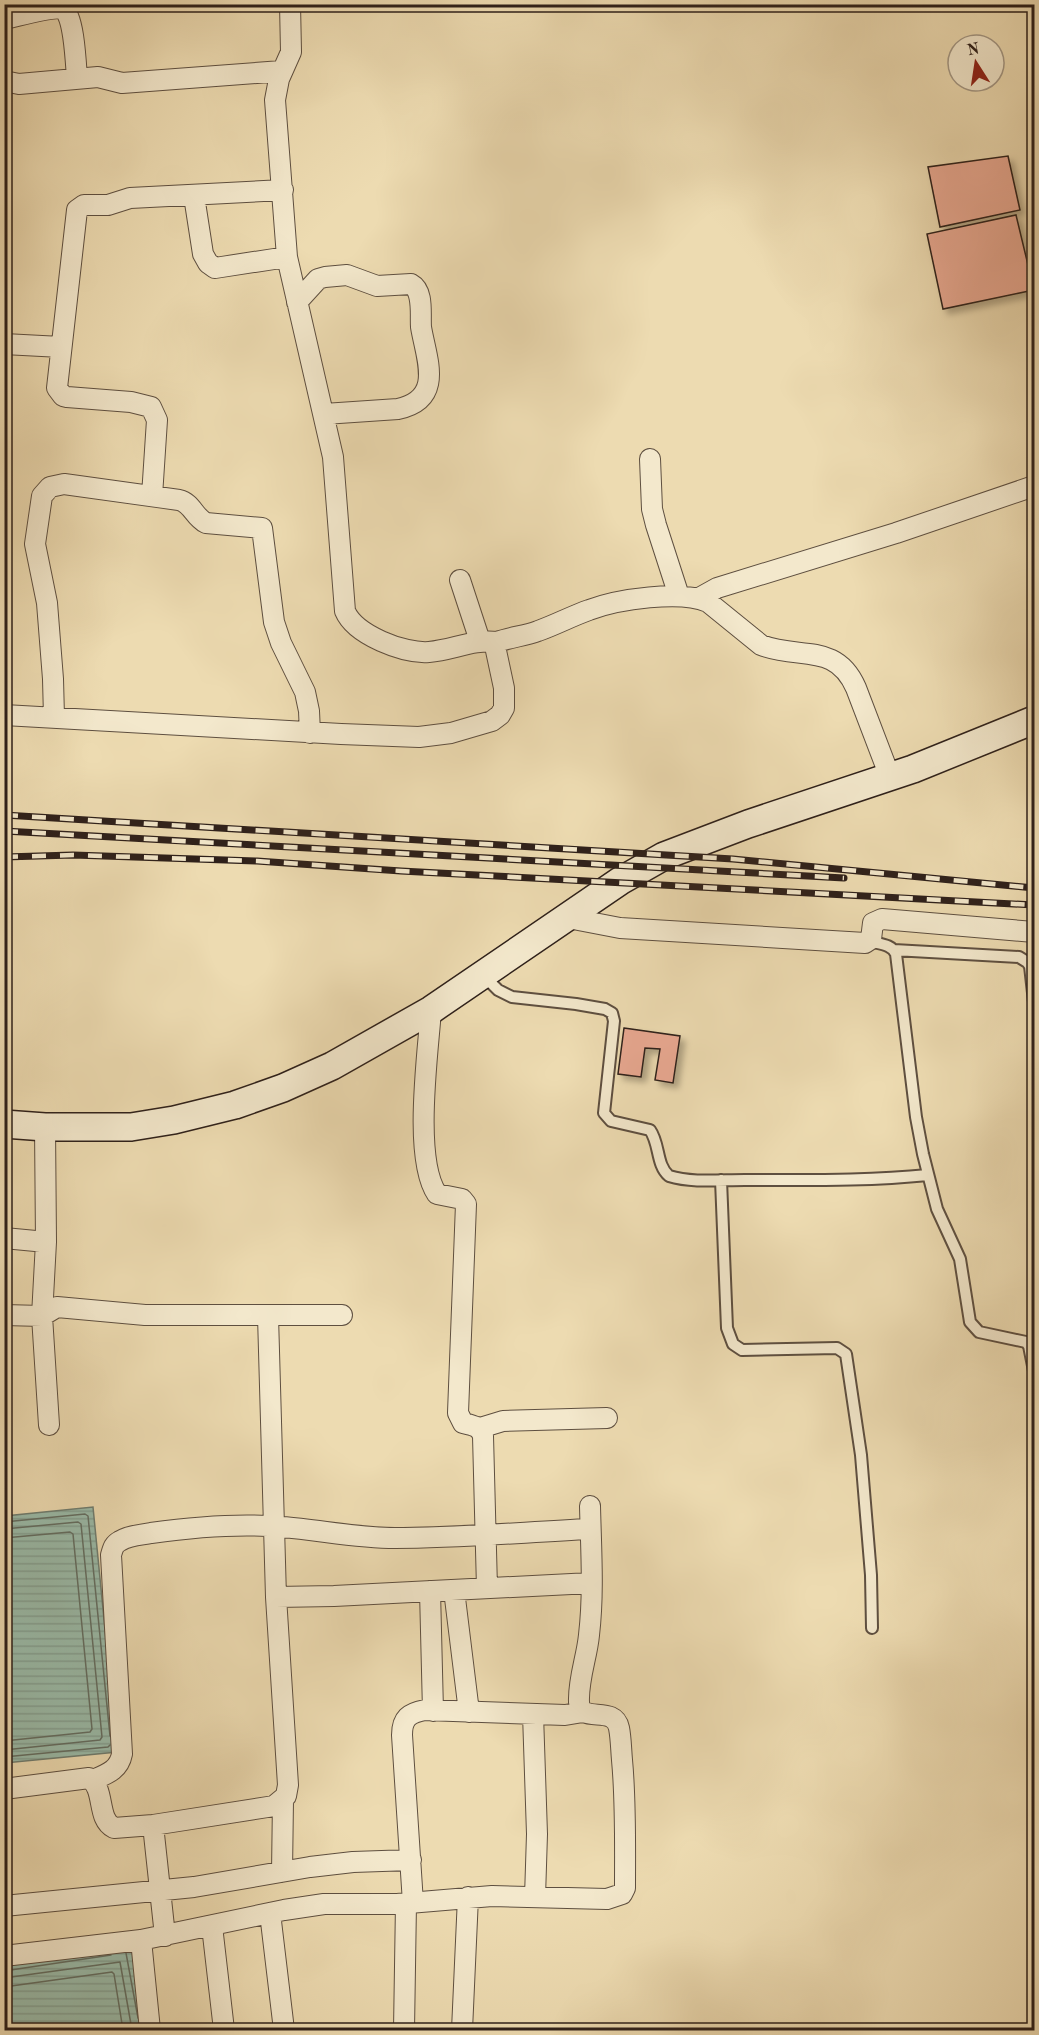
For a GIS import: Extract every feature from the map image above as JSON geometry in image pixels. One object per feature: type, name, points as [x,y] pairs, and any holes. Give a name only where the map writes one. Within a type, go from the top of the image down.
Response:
[{"type":"main road","points":[[4,1124],[45,1127],[131,1127],[174,1120],[235,1105],[283,1088],[332,1066],[431,1010],[620,881],[664,856],[748,824],[890,777],[1035,720]]},
{"type":"street","points":[[290,4],[291,52],[282,72],[275,100],[287,257],[333,457],[344,603],[349,620],[360,630],[376,639],[429,652],[488,642],[539,631],[602,606],[689,597],[896,533],[1035,486]]},
{"type":"street","points":[[4,19],[54,9],[66,12],[77,78]]},
{"type":"street","points":[[4,81],[19,84],[101,77],[122,83],[282,72]]},
{"type":"street","points":[[152,496],[157,420],[153,411],[146,405],[130,402],[63,396],[57,388],[74,226],[78,208],[84,205],[108,204],[130,198],[283,190]]},
{"type":"street","points":[[194,196],[203,254],[211,266],[216,268],[287,257]]},
{"type":"street","points":[[297,302],[318,279],[341,275],[353,276],[377,286],[411,284],[419,292],[422,330],[430,368],[425,390],[420,397],[411,405],[398,409],[324,414]]},
{"type":"street","points":[[4,344],[61,347]]},
{"type":"street","points":[[650,459],[652,509],[656,525],[689,597]]},
{"type":"street","points":[[54,717],[46,603],[35,544],[42,496],[50,487],[64,484],[184,501],[206,524],[262,528],[274,622],[280,643],[305,692],[310,733]]},
{"type":"street","points":[[4,715],[310,733],[428,736],[452,733],[497,718],[504,708],[495,646],[488,642],[460,580]]},
{"type":"street","points":[[689,597],[708,602],[761,645],[823,656],[840,663],[852,677],[890,777]]},
{"type":"street","points":[[568,918],[620,928],[676,933],[865,943],[869,941],[873,924],[882,919],[1035,932]]},
{"type":"street","points":[[431,1010],[424,1148],[428,1169],[437,1194],[462,1199],[466,1204],[458,1413],[463,1423],[480,1428],[503,1421],[606,1418]]},
{"type":"street","points":[[45,1127],[46,1242],[42,1316],[49,1425]]},
{"type":"street","points":[[4,1238],[46,1242]]},
{"type":"street","points":[[4,1315],[42,1316],[57,1307],[146,1315],[342,1315]]},
{"type":"street","points":[[93,1780],[96,1783],[108,1824],[114,1828],[153,1825],[274,1806],[283,1800],[288,1791],[276,1596],[268,1316]]},
{"type":"street","points":[[480,1428],[483,1436],[487,1588]]},
{"type":"street","points":[[583,1713],[579,1701],[590,1632],[590,1506]]},
{"type":"street","points":[[4,1789],[85,1778],[93,1780],[116,1768],[120,1761],[122,1754],[111,1555],[113,1546],[126,1538],[204,1527],[275,1526],[376,1538],[590,1530]]},
{"type":"street","points":[[276,1596],[334,1596],[591,1583]]},
{"type":"street","points":[[454,1590],[469,1712]]},
{"type":"street","points":[[430,1591],[433,1711]]},
{"type":"street","points":[[4,1956],[141,1940],[324,1904],[410,1903],[468,1897],[607,1899],[618,1897],[625,1888],[624,1783],[619,1728],[612,1716],[583,1713],[565,1715],[433,1711],[417,1712],[407,1716],[402,1726],[411,1860],[410,1903],[404,2031]]},
{"type":"street","points":[[533,1714],[537,1834],[535,1897]]},
{"type":"street","points":[[282,1872],[283,1800]]},
{"type":"street","points":[[153,1825],[165,1936]]},
{"type":"street","points":[[4,1906],[160,1891],[353,1862],[411,1860]]},
{"type":"street","points":[[462,2031],[468,1897]]},
{"type":"street","points":[[270,1913],[284,2031]]},
{"type":"street","points":[[212,1926],[224,2031]]},
{"type":"street","points":[[141,1940],[150,2031]]},
{"type":"lane","points":[[869,941],[894,950],[1019,957],[1030,966],[1035,1002]]},
{"type":"lane","points":[[894,950],[916,1117],[937,1209],[960,1258],[970,1322],[979,1332],[1026,1342],[1035,1371]]},
{"type":"lane","points":[[483,975],[498,990],[512,997],[576,1004],[609,1011],[614,1021],[603,1109],[605,1117],[611,1121],[650,1130],[656,1140],[662,1169],[669,1176],[722,1180],[868,1180],[928,1175]]},
{"type":"lane","points":[[722,1180],[727,1328],[733,1344],[742,1350],[837,1348],[846,1354],[861,1455],[871,1575],[872,1628]]},
{"type":"green space","points":[[4,1307],[8,1307],[9,1475],[4,1475]]},
{"type":"water","points":[[93,1507],[117,1752],[5,1763],[5,1516]]},
{"type":"water","points":[[133,1945],[145,2030],[5,2030],[5,1965]]},
{"type":"building","points":[[1008,156],[1020,210],[940,227],[928,167]]},
{"type":"building","points":[[1016,215],[1034,290],[943,309],[927,234]]},
{"type":"building","points":[[624,1028],[680,1036],[673,1083],[655,1080],[660,1049],[645,1048],[641,1077],[618,1074]]},
{"type":"railway","points":[[4,815],[733,859],[1034,888]]},
{"type":"railway","points":[[4,831],[844,878]]},
{"type":"railway","points":[[4,857],[73,855],[257,861],[401,871],[1034,905]]}]
